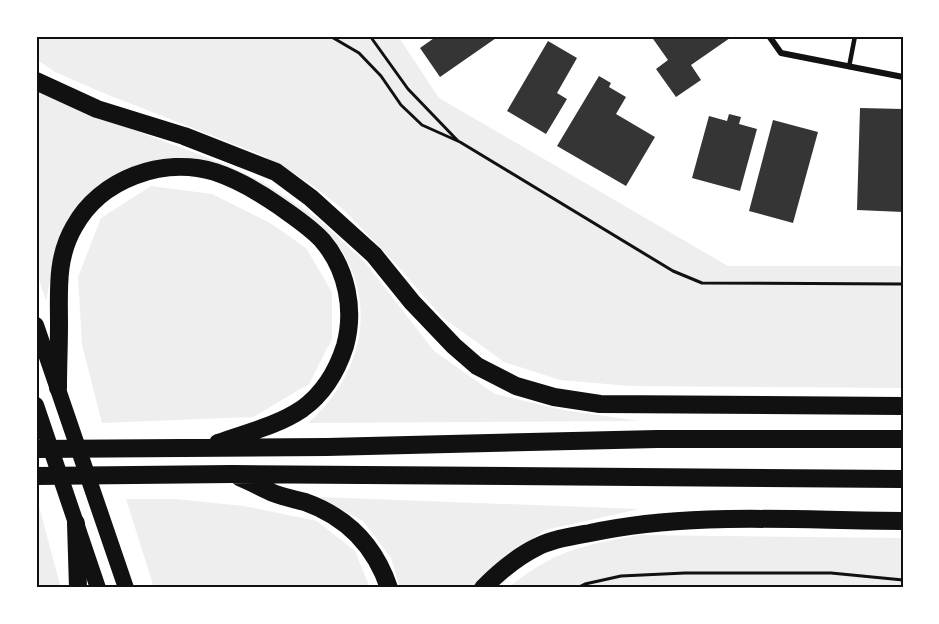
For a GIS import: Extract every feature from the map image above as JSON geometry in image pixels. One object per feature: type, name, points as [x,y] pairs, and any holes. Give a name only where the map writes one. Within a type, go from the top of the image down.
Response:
[{"type":"highway","points":[[36,81],[97,109],[184,136],[276,172],[311,198],[374,255],[412,302],[454,346],[477,366],[516,386],[554,397],[600,404],[903,406]]},
{"type":"highway","points":[[58,387],[58,291],[61,259],[73,228],[87,207],[102,193],[122,180],[153,170],[187,167],[214,172],[238,181],[298,219],[322,240],[336,263],[346,287],[350,311],[348,335],[330,380],[302,409],[283,419],[205,447]]},
{"type":"highway","points":[[36,325],[126,588]]},
{"type":"highway","points":[[36,405],[98,588]]},
{"type":"highway","points":[[36,449],[339,447],[657,438],[903,439]]},
{"type":"highway","points":[[232,474],[275,494],[305,502],[330,513],[352,527],[374,552],[389,588]]},
{"type":"highway","points":[[36,476],[232,474],[903,479]]},
{"type":"highway","points":[[483,588],[516,559],[539,546],[604,530],[703,520],[903,521]]},
{"type":"highway","points":[[76,523],[78,588]]},
{"type":"street","points":[[770,36],[781,52],[903,77]]},
{"type":"lane","points":[[849,67],[855,36]]},
{"type":"path","points":[[330,36],[358,53],[381,76],[401,105],[422,125],[460,142],[673,271],[702,283],[903,284]]},
{"type":"path","points":[[370,36],[408,89],[460,142]]},
{"type":"path","points":[[577,588],[621,576],[685,573],[831,573],[903,579]]},
{"type":"shaded area","points":[[36,36],[398,36],[439,98],[728,266],[903,266],[903,388],[630,386],[560,380],[504,362],[442,317],[345,211],[311,184],[262,155],[55,72],[36,59]]},
{"type":"shaded area","points":[[36,88],[86,112],[227,165],[266,184],[317,218],[365,262],[434,351],[495,394],[563,410],[640,421],[308,423],[327,404],[352,360],[359,336],[361,312],[357,287],[349,263],[334,240],[322,227],[299,210],[248,179],[232,172],[118,175],[57,245],[46,301],[36,270]]},
{"type":"shaded area","points":[[151,186],[212,194],[270,223],[306,248],[332,292],[332,339],[309,384],[253,417],[102,423],[82,345],[78,277],[101,218]]},
{"type":"shaded area","points":[[318,497],[639,509],[545,530],[508,556],[476,588],[400,588],[391,558],[363,521]]},
{"type":"shaded area","points":[[37,499],[61,588],[36,588]]},
{"type":"shaded area","points":[[126,499],[175,499],[244,506],[317,521],[355,551],[370,588],[154,588]]},
{"type":"shaded area","points":[[641,535],[903,538],[903,588],[508,588],[540,565],[570,551]]},
{"type":"building","points":[[437,36],[499,36],[440,77],[420,48]]},
{"type":"building","points":[[651,36],[729,36],[730,38],[691,65],[701,80],[676,97],[656,69],[668,60]]},
{"type":"building","points":[[548,41],[577,58],[557,93],[567,99],[546,134],[507,111]]},
{"type":"building","points":[[599,76],[611,83],[609,87],[626,97],[616,114],[655,137],[626,186],[557,146]]},
{"type":"building","points":[[860,108],[903,109],[903,212],[857,210]]},
{"type":"building","points":[[729,114],[741,117],[739,124],[757,129],[740,191],[692,178],[709,116],[727,121]]},
{"type":"building","points":[[773,120],[818,132],[793,223],[749,211]]}]
